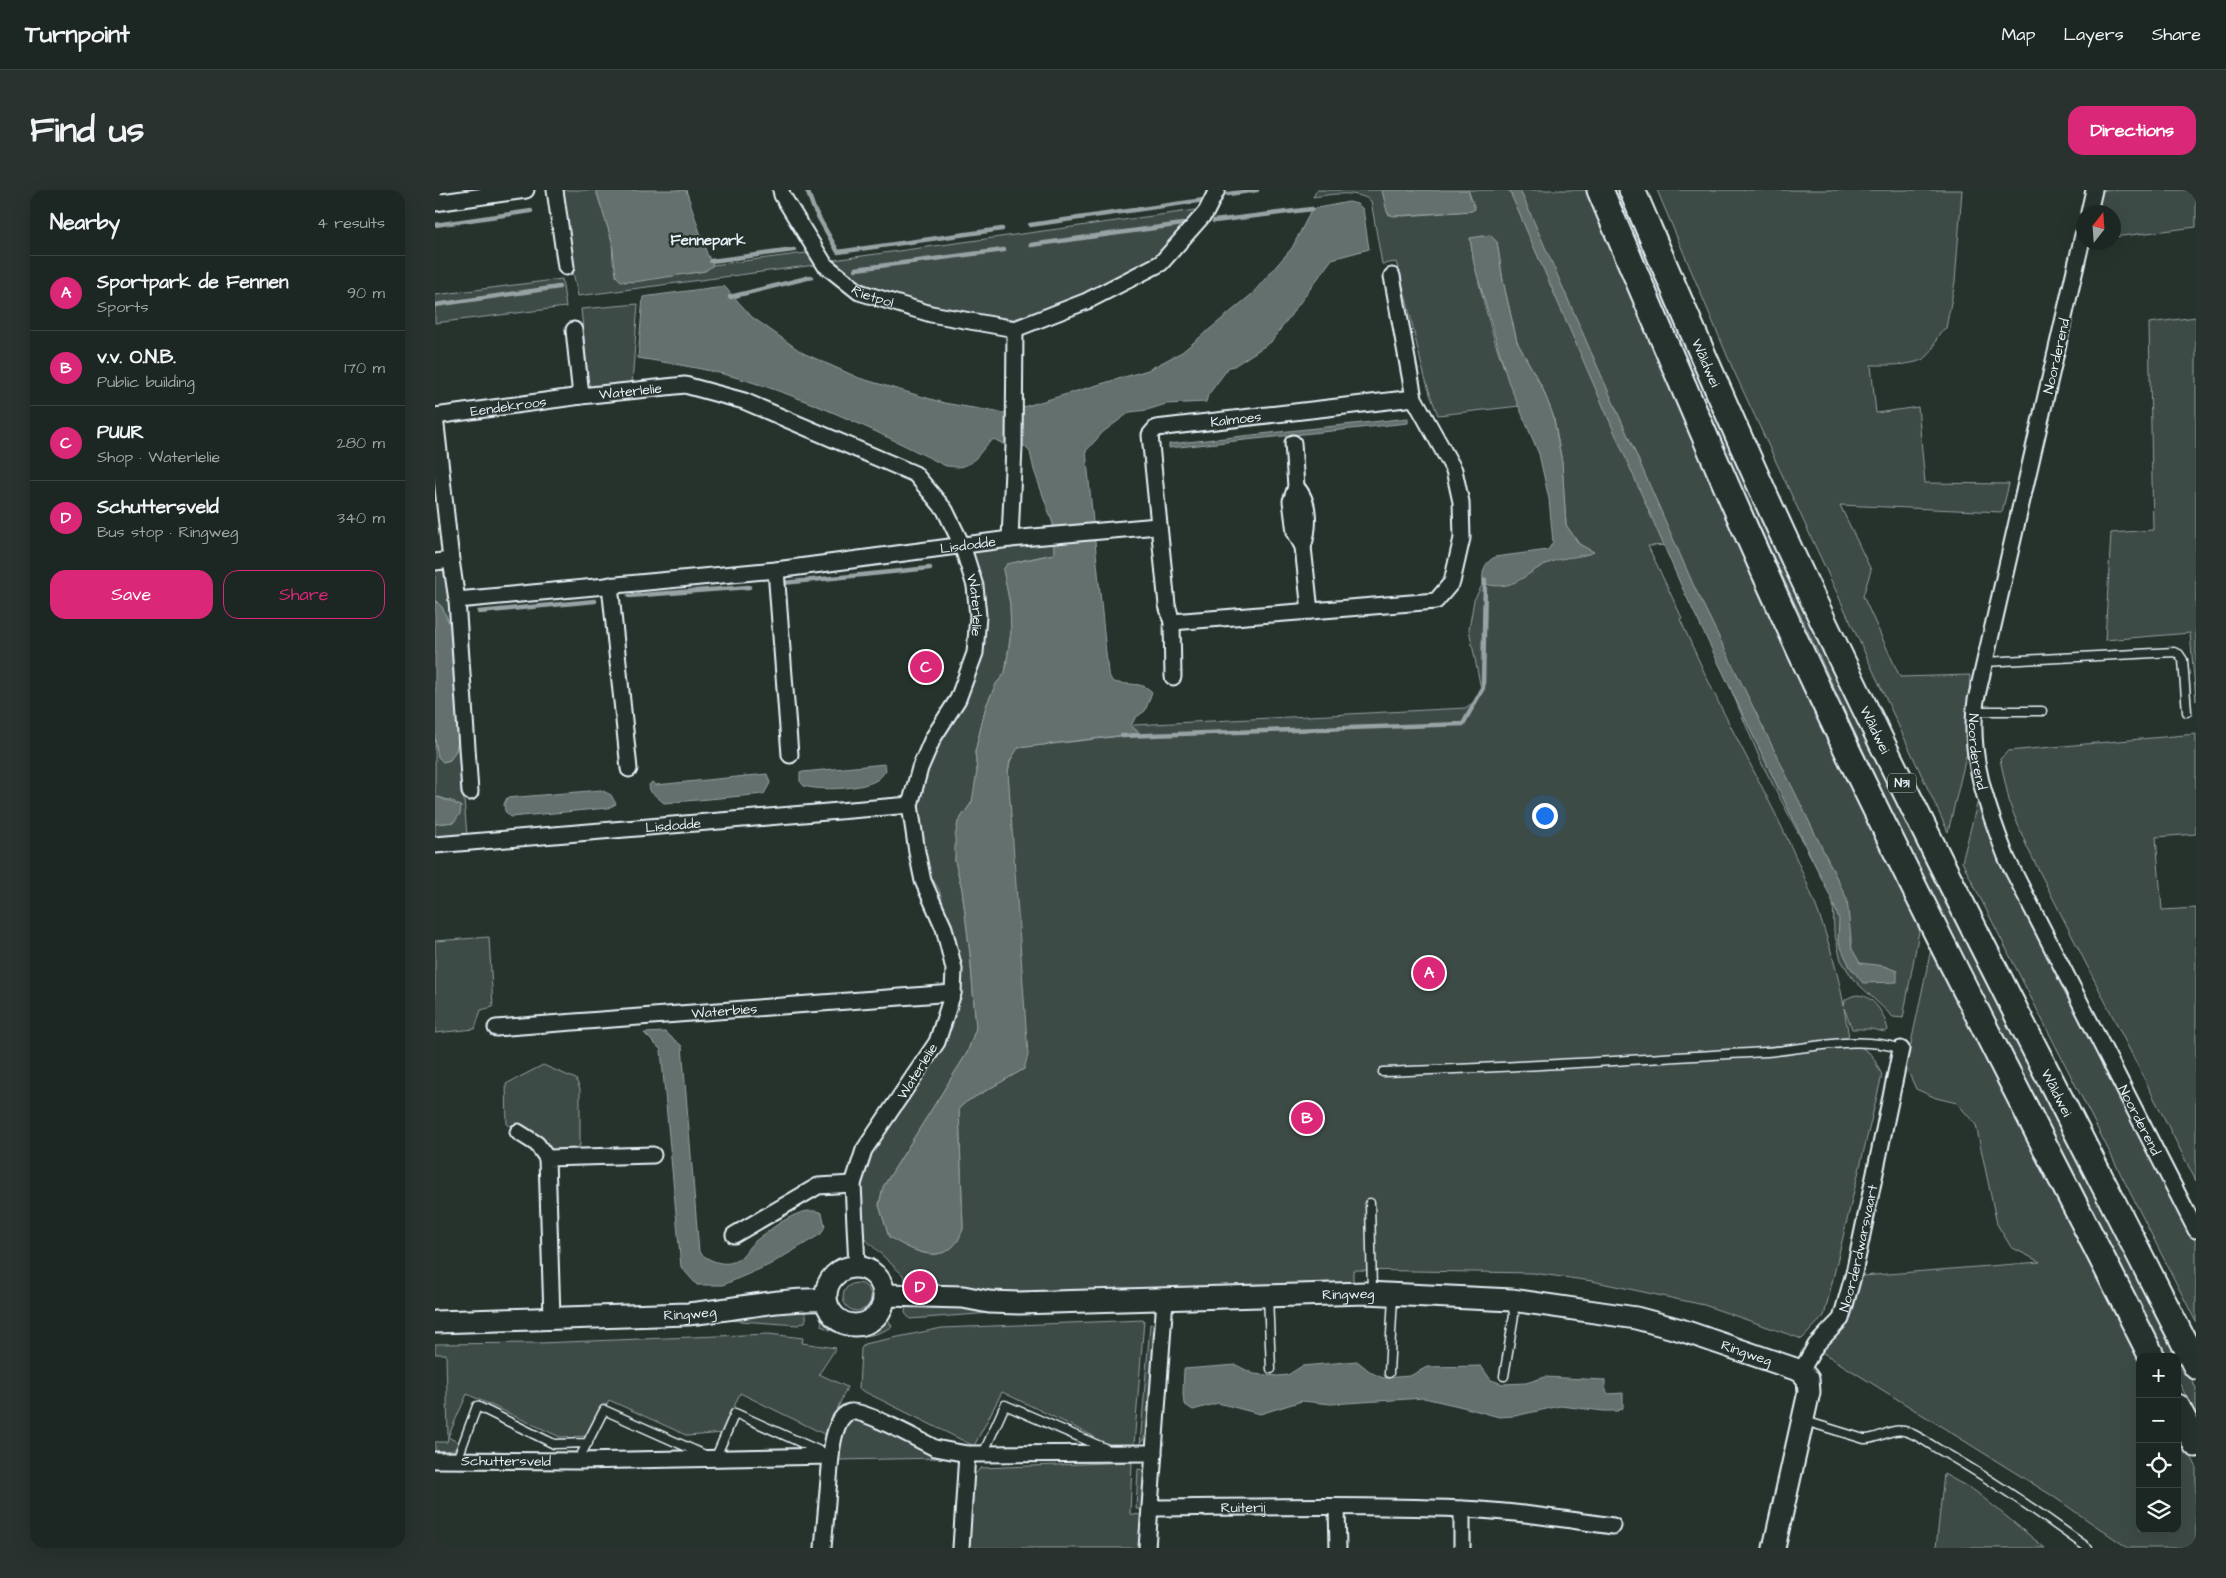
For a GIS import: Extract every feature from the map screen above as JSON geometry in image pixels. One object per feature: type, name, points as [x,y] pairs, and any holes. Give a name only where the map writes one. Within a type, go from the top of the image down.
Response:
[{"type":"highway","name":"N31","points":[[1600,190],[1734,502],[1818,688],[1901,862],[2150,1353]]},
{"type":"highway","name":"Wâldwei","points":[[1632,190],[1738,435],[1857,693],[2196,1366]]},
{"type":"highway","points":[[2181,1415],[2196,1444]]},
{"type":"main road","points":[[857,1266],[874,1273],[881,1281],[885,1294],[883,1306],[876,1317],[860,1325],[851,1325],[839,1319],[833,1314],[825,1300],[830,1280],[838,1272],[848,1267],[857,1266]]},
{"type":"main road","name":"Ringweg","points":[[885,1294],[963,1297],[989,1302],[1019,1303],[1382,1294],[1512,1300],[1636,1318],[1681,1330],[1801,1371]]},
{"type":"main road","name":"Ringweg","points":[[435,1322],[688,1314],[720,1311],[783,1300],[825,1300]]},
{"type":"main road","points":[[1774,1548],[1803,1420],[1809,1382],[1801,1371]]},
{"type":"street","points":[[435,203],[526,190]]},
{"type":"street","points":[[555,190],[566,267]]},
{"type":"street","name":"Rietpol","points":[[781,190],[782,195],[825,265],[859,292],[931,314],[1015,329]]},
{"type":"street","points":[[1158,526],[1010,539],[1014,446],[1015,329],[1087,301],[1161,263],[1206,212],[1217,190]]},
{"type":"street","points":[[2091,205],[2094,190]]},
{"type":"street","name":"Noorderend","points":[[2080,250],[1974,711],[1974,736],[1985,804],[2007,859],[2196,1230]]},
{"type":"street","points":[[1172,622],[1436,601],[1452,582],[1462,538],[1461,502],[1454,470],[1415,398],[1392,276]]},
{"type":"street","name":"Waterlelie","points":[[574,330],[581,396],[685,385],[744,401],[915,474],[945,510],[962,545],[975,586],[979,616],[975,653],[958,699],[933,738],[926,753],[910,805],[923,881],[945,928],[954,969],[953,993],[937,1042],[864,1150],[853,1184],[857,1266]]},
{"type":"street","name":"Eendekroos","points":[[435,416],[581,396]]},
{"type":"street","name":"Kalmoes","points":[[1173,677],[1172,622],[1167,605],[1158,526],[1151,435],[1156,428],[1415,398]]},
{"type":"street","points":[[435,416],[457,600],[470,792]]},
{"type":"street","points":[[1293,443],[1296,487],[1291,501],[1295,532],[1303,547],[1310,610]]},
{"type":"street","name":"Lisdodde","points":[[457,600],[776,570],[1010,539]]},
{"type":"street","points":[[435,562],[451,560]]},
{"type":"street","points":[[776,570],[790,755]]},
{"type":"street","points":[[610,585],[629,769]]},
{"type":"street","name":"Lisdodde","points":[[435,844],[910,805]]},
{"type":"street","name":"Waterbies","points":[[496,1028],[953,993]]},
{"type":"street","name":"Noorderdwarsvaart","points":[[1801,1371],[1816,1345],[1841,1320],[1855,1273],[1901,1049]]},
{"type":"street","points":[[518,1132],[537,1144],[547,1158],[552,1317]]},
{"type":"street","points":[[547,1158],[653,1155]]},
{"type":"street","points":[[734,1235],[818,1186],[853,1184]]},
{"type":"street","points":[[1147,1548],[1165,1299]]},
{"type":"street","points":[[823,1548],[834,1434],[838,1424],[846,1414],[851,1412],[865,1414],[935,1448],[967,1454],[1154,1453]]},
{"type":"street","points":[[961,1548],[967,1454]]},
{"type":"street","name":"Schuttersveld","points":[[435,1460],[715,1460],[831,1456]]},
{"type":"street","points":[[1337,1507],[1338,1548]]},
{"type":"street","name":"Ruiterij","points":[[1151,1508],[1337,1507],[1462,1509],[1506,1512],[1613,1526]]},
{"type":"street","points":[[1462,1509],[1462,1548]]},
{"type":"lane","points":[[1985,662],[2174,652],[2179,654],[2183,660],[2187,712]]},
{"type":"lane","points":[[1974,711],[2042,711]]},
{"type":"lane","points":[[1383,1072],[1503,1068],[1779,1051],[1875,1042],[1901,1049]]},
{"type":"lane","points":[[1369,1203],[1382,1294],[1389,1373]]},
{"type":"lane","points":[[1268,1296],[1271,1369]]},
{"type":"lane","points":[[1504,1376],[1514,1315],[1512,1300]]},
{"type":"lane","points":[[983,1454],[1005,1405],[1117,1454]]},
{"type":"lane","points":[[457,1460],[477,1406],[554,1444],[587,1443]]},
{"type":"lane","name":"Schuttersveld","points":[[579,1461],[604,1410],[715,1460]]},
{"type":"lane","points":[[715,1460],[735,1413],[831,1456]]},
{"type":"lane","points":[[1803,1420],[1872,1440],[1889,1432],[1905,1431],[1955,1459],[2004,1490],[2088,1548]]},
{"type":"shaded area","points":[[563,190],[596,190],[612,241],[613,262],[621,280],[624,282],[705,271],[713,265],[806,253],[815,265],[578,296],[565,233]]},
{"type":"shaded area","points":[[596,190],[686,190],[707,254],[713,265],[705,271],[634,282],[621,281],[616,276],[612,241]]},
{"type":"shaded area","points":[[1317,190],[1382,190],[1389,215],[1404,216],[1471,211],[1475,209],[1468,190],[1586,190],[1675,398],[1920,926],[1903,1018],[1893,1017],[1853,979],[1841,960],[1834,932],[1833,899],[1762,764],[1671,545],[1648,546],[1712,688],[1799,863],[1825,933],[1836,969],[1844,1006],[1845,1000],[1853,996],[1867,997],[1883,1015],[1888,1030],[1885,1032],[1871,1029],[1852,1029],[1844,1008],[1850,1043],[1861,1047],[1872,1055],[1882,1075],[1824,1316],[1802,1339],[1704,1305],[1592,1281],[1533,1273],[1353,1270],[1353,1287],[1007,1296],[915,1285],[907,1286],[903,1275],[863,1237],[859,1177],[874,1149],[911,1097],[952,1028],[961,988],[959,956],[939,890],[925,866],[915,812],[919,775],[979,655],[985,619],[984,599],[973,549],[1055,543],[1054,554],[1019,561],[1003,569],[1010,604],[1011,632],[1005,673],[996,684],[986,706],[975,752],[977,771],[972,802],[958,822],[955,861],[962,889],[976,1028],[967,1053],[883,1187],[879,1205],[889,1237],[914,1250],[932,1254],[949,1250],[957,1242],[963,1229],[959,1108],[966,1102],[1024,1069],[1008,772],[1010,761],[1017,748],[1131,735],[1130,730],[1134,725],[1465,708],[1474,702],[1481,689],[1469,629],[1474,600],[1485,580],[1587,549],[1579,544],[1566,525],[1562,462],[1553,415],[1542,387],[1517,342],[1503,281],[1497,242],[1490,235],[1470,239],[1496,346],[1520,406],[1438,415],[1425,378],[1396,262],[1382,264],[1371,201],[1352,194],[1313,197]]},
{"type":"shaded area","points":[[1382,190],[1468,190],[1475,209],[1471,211],[1393,216],[1387,212]]},
{"type":"shaded area","points":[[1509,190],[1520,190],[1693,584],[1847,899],[1852,949],[1860,963],[1884,966],[1897,971],[1897,982],[1863,983],[1850,967],[1838,941],[1839,919],[1831,898],[1681,585]]},
{"type":"shaded area","points":[[1611,190],[1625,190],[1990,986],[2178,1353],[2164,1353],[1928,891],[1696,389]]},
{"type":"shaded area","points":[[1657,190],[1962,190],[1955,282],[1946,328],[1938,336],[1930,353],[1920,361],[1894,365],[1871,365],[1876,413],[1918,407],[1925,483],[2009,484],[2002,512],[1840,505],[1871,570],[1863,596],[1900,677],[1970,675],[1968,713],[1971,736],[1948,832],[1732,367]]},
{"type":"shaded area","points":[[2099,190],[2196,190],[2196,227],[2121,236],[2121,205],[2096,205]]},
{"type":"shaded area","points":[[1349,202],[1357,204],[1363,209],[1369,249],[1332,259],[1271,342],[1234,366],[1229,367],[1208,395],[1206,402],[1166,404],[1147,410],[1130,412],[1103,432],[1086,451],[1108,673],[1112,681],[1143,686],[1152,692],[1145,711],[1135,718],[1131,726],[1140,733],[1018,748],[1010,761],[1008,772],[1028,1055],[1024,1069],[966,1102],[959,1108],[963,1229],[958,1240],[949,1250],[941,1253],[923,1253],[914,1250],[889,1237],[879,1205],[883,1187],[967,1053],[976,1028],[962,889],[955,861],[955,837],[958,822],[972,802],[977,771],[975,752],[986,706],[996,684],[1005,673],[1011,632],[1010,604],[1003,570],[1007,564],[1054,554],[1053,524],[1034,470],[1030,452],[1022,444],[1003,444],[994,439],[972,462],[959,467],[946,466],[814,404],[759,384],[720,373],[638,358],[643,297],[724,286],[752,317],[803,353],[859,378],[944,403],[1003,413],[1148,370],[1182,352],[1251,295],[1292,248],[1312,209]]},
{"type":"shaded area","points":[[1203,209],[1162,256],[1095,293],[1014,319],[931,309],[862,283],[833,260]]},
{"type":"shaded area","points":[[1490,235],[1497,242],[1503,281],[1517,342],[1542,387],[1553,415],[1562,462],[1566,525],[1579,544],[1594,552],[1551,562],[1512,584],[1503,586],[1483,583],[1483,571],[1488,562],[1495,557],[1548,550],[1553,542],[1549,499],[1539,454],[1508,381],[1474,264],[1470,238]]},
{"type":"shaded area","points":[[562,279],[566,307],[435,323],[435,295]]},
{"type":"shaded area","points":[[638,304],[632,384],[589,389],[581,309]]},
{"type":"shaded area","points":[[2196,317],[2196,701],[2190,633],[2105,640],[2111,533],[2153,530],[2149,323]]},
{"type":"shaded area","points":[[1408,418],[1408,423],[1169,448],[1169,444]]},
{"type":"shaded area","points":[[435,569],[445,571],[451,627],[442,607],[435,600]]},
{"type":"shaded area","points":[[435,600],[442,607],[451,627],[459,737],[456,750],[450,760],[443,762],[438,757],[435,738]]},
{"type":"shaded area","points":[[2196,734],[2196,834],[2156,837],[2162,910],[2196,908],[2196,1181],[2027,847],[2010,805],[2000,759],[2008,751]]},
{"type":"shaded area","points":[[459,737],[467,836],[435,839],[435,824],[454,822],[455,802],[435,796],[435,738],[438,756],[443,762],[450,760],[456,750]]},
{"type":"shaded area","points":[[885,764],[886,770],[878,779],[860,786],[811,788],[804,786],[800,781],[800,773],[803,772]]},
{"type":"shaded area","points":[[1985,773],[1990,805],[2145,1142],[2196,1243],[2196,1322],[1962,862]]},
{"type":"shaded area","points":[[767,774],[770,783],[764,794],[664,803],[650,791],[649,785],[652,782],[656,785]]},
{"type":"shaded area","points":[[601,790],[611,795],[616,804],[608,808],[510,817],[505,811],[504,804],[507,798]]},
{"type":"shaded area","points":[[435,796],[461,806],[460,814],[454,822],[435,824]]},
{"type":"shaded area","points":[[489,937],[493,1007],[481,1010],[475,1029],[435,1033],[435,941]]},
{"type":"shaded area","points":[[1931,949],[2138,1353],[2136,1353],[2136,1533],[2181,1533],[2181,1437],[2196,1466],[2196,1548],[2128,1548],[2051,1495],[1820,1351],[1852,1314],[1862,1276],[2040,1262],[2011,1247],[1997,1224],[1976,1125],[1957,1103],[1936,1098],[1916,1089],[1906,1067]]},
{"type":"shaded area","points":[[665,1032],[682,1046],[699,1252],[714,1261],[731,1263],[741,1257],[754,1242],[777,1225],[786,1219],[805,1212],[814,1211],[822,1213],[825,1226],[821,1234],[769,1265],[723,1285],[697,1285],[681,1267],[661,1050],[644,1033]]},
{"type":"shaded area","points":[[543,1065],[576,1079],[580,1089],[580,1146],[563,1152],[550,1148],[527,1130],[507,1125],[506,1084]]},
{"type":"shaded area","points":[[857,1283],[867,1287],[871,1297],[867,1307],[857,1311],[847,1307],[843,1297],[847,1287]]},
{"type":"shaded area","points":[[913,1302],[1005,1312],[910,1319],[905,1313],[906,1306]]},
{"type":"shaded area","points":[[798,1308],[804,1311],[806,1317],[805,1322],[798,1325],[726,1320]]},
{"type":"shaded area","points":[[823,1311],[837,1324],[854,1328],[870,1325],[885,1313],[892,1327],[865,1336],[839,1333],[821,1326]]},
{"type":"shaded area","points":[[1144,1320],[1134,1445],[1113,1445],[1092,1440],[1093,1436],[1002,1392],[974,1446],[859,1389],[861,1349],[864,1344],[942,1328]]},
{"type":"shaded area","points":[[1150,1324],[1158,1324],[1148,1431],[1140,1445]]},
{"type":"shaded area","points":[[769,1334],[803,1338],[802,1343],[836,1348],[819,1374],[847,1387],[826,1435],[740,1393],[723,1433],[688,1436],[609,1400],[590,1436],[560,1437],[467,1394],[448,1437],[446,1354],[435,1354],[435,1344],[539,1343]]},
{"type":"shaded area","points":[[2181,1359],[2196,1388],[2196,1415],[2181,1387]]},
{"type":"shaded area","points":[[1357,1361],[1372,1373],[1383,1378],[1410,1376],[1427,1367],[1481,1366],[1491,1380],[1503,1384],[1526,1383],[1545,1377],[1605,1380],[1605,1388],[1608,1394],[1623,1393],[1623,1408],[1617,1411],[1604,1411],[1560,1406],[1515,1416],[1499,1417],[1424,1398],[1331,1404],[1302,1401],[1260,1414],[1218,1403],[1193,1410],[1184,1404],[1184,1369],[1236,1365],[1254,1374],[1278,1376],[1288,1375],[1302,1366]]},
{"type":"shaded area","points":[[853,1419],[860,1420],[943,1458],[837,1460],[838,1440],[848,1421]]},
{"type":"shaded area","points":[[448,1437],[459,1443],[457,1447],[449,1453],[435,1455],[435,1442],[447,1442]]},
{"type":"shaded area","points":[[1132,1462],[1130,1514],[1143,1515],[1140,1548],[969,1548],[973,1476],[981,1468]]},
{"type":"shaded area","points":[[1138,1469],[1146,1470],[1143,1509],[1136,1509]]},
{"type":"shaded area","points":[[1944,1474],[1975,1491],[2045,1548],[1936,1548]]},
{"type":"waterway","points":[[807,190],[814,209],[838,252],[1002,229]]},
{"type":"waterway","points":[[1228,194],[1257,190]]},
{"type":"waterway","points":[[1030,225],[1204,200]]},
{"type":"waterway","points":[[1214,221],[1312,209]]},
{"type":"waterway","points":[[435,225],[531,211]]},
{"type":"waterway","points":[[1031,245],[1183,224]]},
{"type":"waterway","points":[[711,261],[794,250]]},
{"type":"waterway","points":[[856,269],[1004,250]]},
{"type":"waterway","points":[[730,297],[811,277]]},
{"type":"waterway","points":[[435,305],[559,287]]},
{"type":"waterway","points":[[783,583],[930,568]]},
{"type":"waterway","points":[[1122,736],[1463,724],[1483,688],[1485,580]]},
{"type":"waterway","points":[[629,596],[749,587]]},
{"type":"waterway","points":[[479,612],[595,601]]},
{"type":"place","name":"PUUR","points":[[926,667]]},
{"type":"place","name":"Sportpark de Fennen","points":[[1429,973]]},
{"type":"place","name":"v.v. O.N.B.","points":[[1307,1118]]},
{"type":"place","name":"Schuttersveld","points":[[920,1287]]},
{"type":"district","name":"Fennepark","points":[[708,240]]}]
